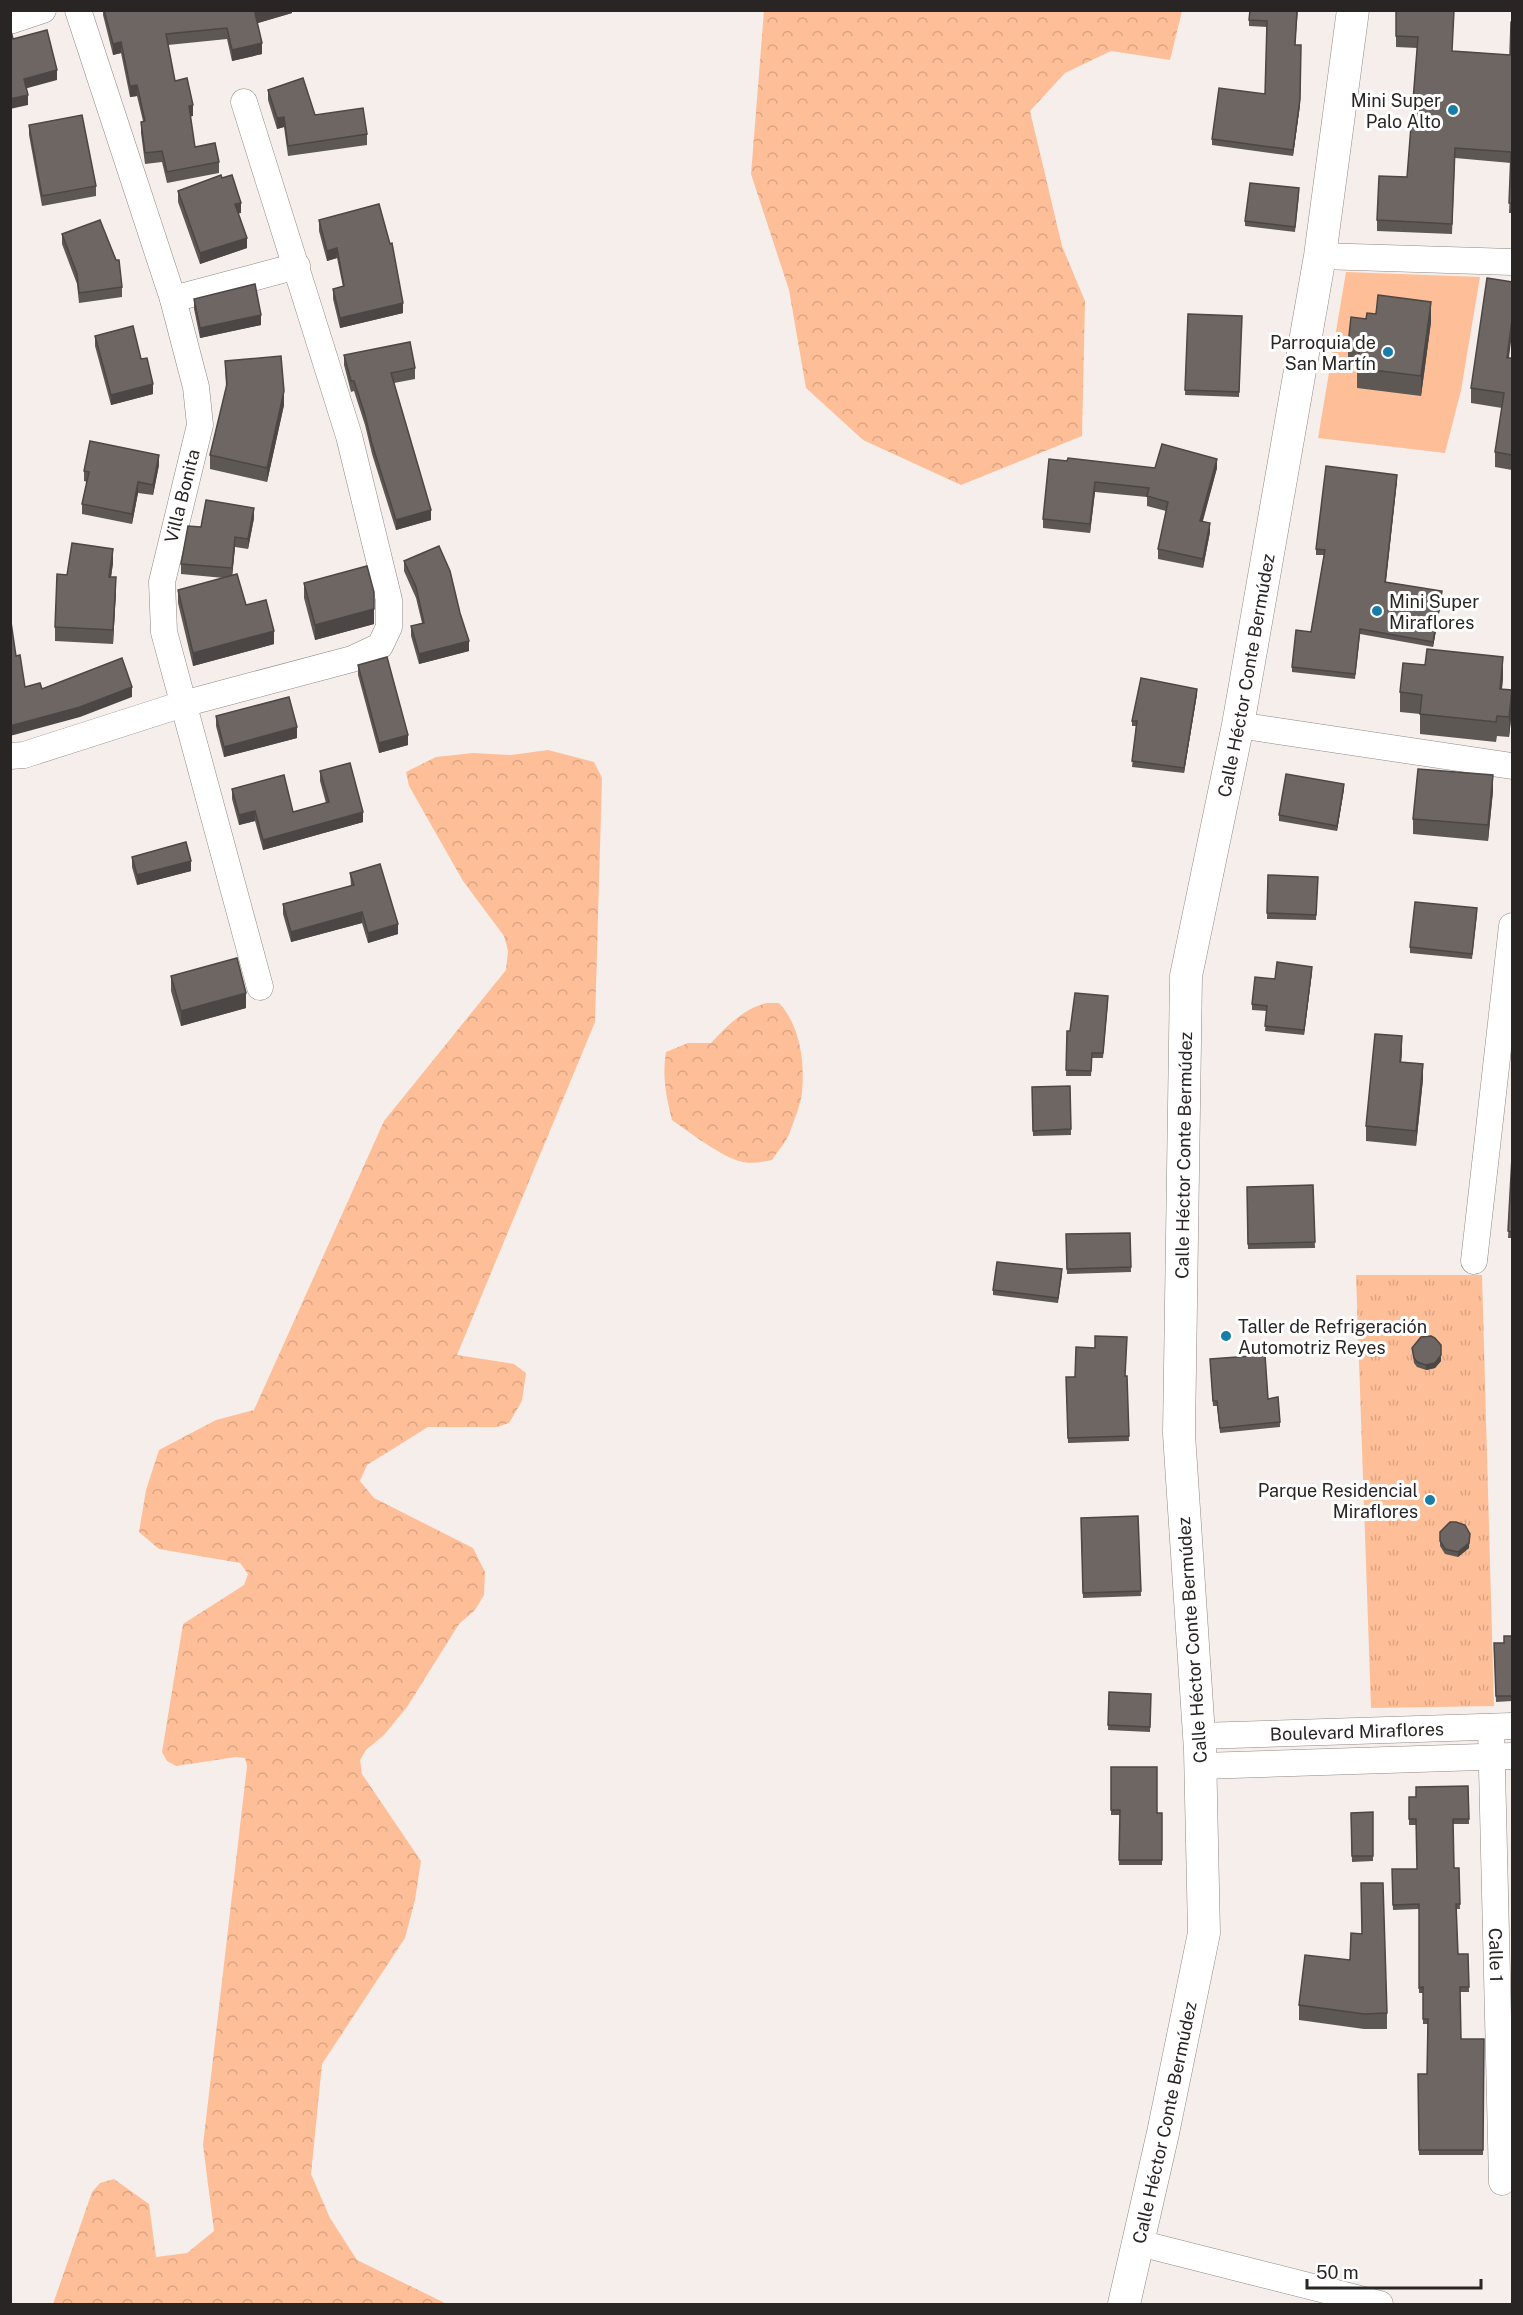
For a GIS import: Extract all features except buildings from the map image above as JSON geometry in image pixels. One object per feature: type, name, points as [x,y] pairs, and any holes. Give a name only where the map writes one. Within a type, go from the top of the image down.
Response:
[{"type":"street","points":[[10,21],[43,10]]},
{"type":"street","name":"Villa Bonita","points":[[78,10],[173,299],[196,387],[200,425],[162,582],[164,632],[260,987]]},
{"type":"street","name":"Calle Héctor Conte Bermúdez","points":[[1124,2304],[1139,2243],[1204,1933],[1200,1751],[1179,1434],[1186,976],[1238,725],[1320,256],[1353,10]]},
{"type":"street","points":[[10,756],[24,755],[183,704],[352,659],[380,646],[389,627],[389,600],[349,436],[244,102]]},
{"type":"street","points":[[1320,256],[1512,262]]},
{"type":"street","points":[[173,299],[297,266]]},
{"type":"street","points":[[1238,725],[1512,766]]},
{"type":"street","points":[[1473,1261],[1512,926]]},
{"type":"street","name":"Boulevard Miraflores","points":[[1200,1751],[1502,1726]]},
{"type":"street","name":"Calle 1","points":[[1502,1726],[1504,1971],[1502,2182]]},
{"type":"street","points":[[1200,1751],[1502,1756]]},
{"type":"street","points":[[1139,2243],[1380,2304]]},
{"type":"green space","points":[[764,11],[1182,11],[1170,60],[1111,51],[1065,73],[1030,111],[1062,246],[1085,301],[1082,436],[961,485],[863,440],[806,388],[789,290],[751,174]]},
{"type":"green space","points":[[1346,272],[1480,277],[1461,390],[1445,453],[1318,438]]},
{"type":"green space","points":[[548,750],[594,762],[602,778],[595,1022],[457,1355],[514,1364],[526,1373],[522,1401],[509,1423],[497,1427],[428,1427],[367,1465],[360,1481],[374,1498],[473,1548],[485,1572],[484,1595],[475,1610],[459,1624],[407,1707],[384,1735],[366,1750],[360,1760],[362,1774],[421,1861],[415,1900],[405,1938],[322,2064],[311,2174],[330,2218],[357,2260],[447,2304],[53,2304],[92,2192],[100,2183],[114,2179],[149,2204],[156,2257],[187,2253],[214,2231],[203,2145],[247,1766],[245,1758],[236,1757],[176,1766],[167,1761],[162,1752],[183,1624],[244,1585],[248,1574],[240,1563],[159,1549],[139,1532],[146,1490],[159,1450],[216,1420],[254,1410],[384,1121],[506,970],[508,951],[504,936],[463,881],[409,786],[406,772],[436,757],[473,753],[511,755]]},
{"type":"green space","points":[[767,1003],[779,1003],[792,1022],[802,1056],[802,1092],[790,1132],[772,1160],[747,1163],[735,1160],[716,1150],[672,1120],[665,1086],[666,1052],[688,1043],[711,1043],[743,1014]]},
{"type":"green space","points":[[1356,1275],[1482,1275],[1494,1706],[1371,1708]]},
{"type":"place","name":"Mini Super Palo Alto","points":[[1453,110]]},
{"type":"place","name":"Parroquia de San Martín","points":[[1388,352]]},
{"type":"place","name":"Mini Super Miraflores","points":[[1377,611]]},
{"type":"place","name":"Taller de Refrigeración Automotriz Reyes","points":[[1226,1336]]},
{"type":"place","name":"Parque Residencial Miraflores","points":[[1430,1500]]}]
